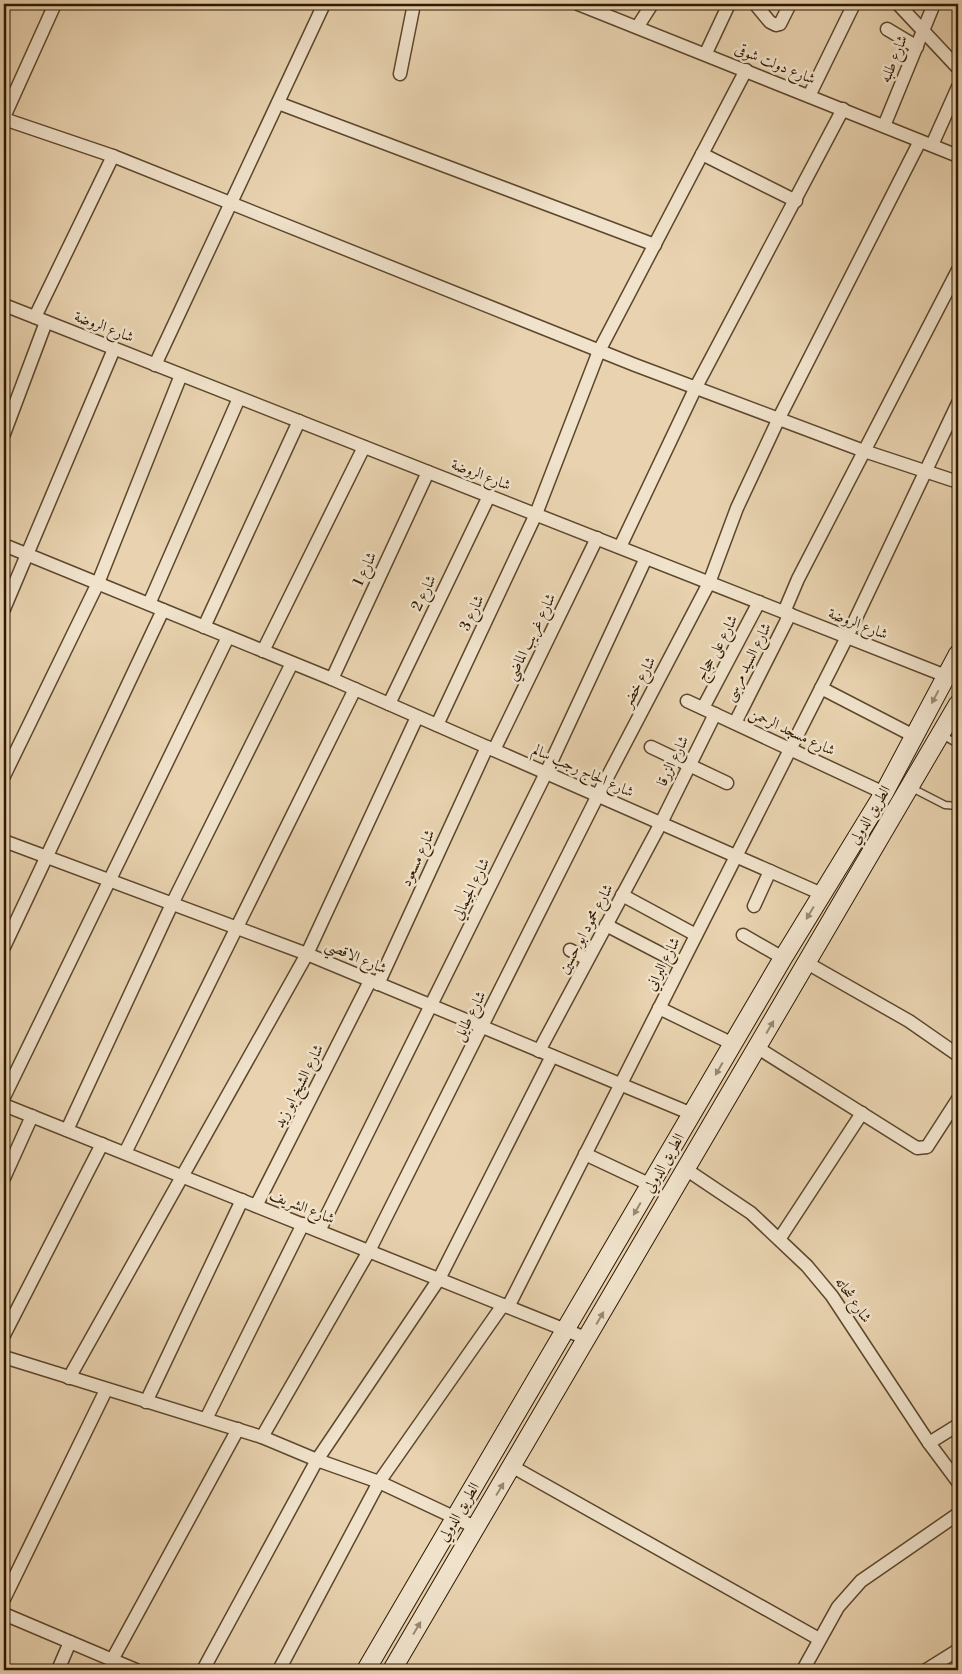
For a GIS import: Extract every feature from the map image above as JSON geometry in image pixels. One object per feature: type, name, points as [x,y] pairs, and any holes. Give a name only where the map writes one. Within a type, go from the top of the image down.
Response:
[{"type":"street","points":[[55,4],[4,118],[112,156],[599,351],[864,451],[958,482]]},
{"type":"street","points":[[155,364],[324,4]]},
{"type":"street","points":[[400,74],[414,4]]},
{"type":"street","name":"شارع دولت شوقى","points":[[578,4],[638,26],[958,156]]},
{"type":"street","points":[[638,26],[652,4]]},
{"type":"street","points":[[706,54],[729,4]]},
{"type":"street","points":[[756,4],[770,22],[776,25],[780,24],[790,4]]},
{"type":"street","points":[[809,96],[854,4]]},
{"type":"street","points":[[898,4],[924,29],[958,68]]},
{"type":"street","name":"شارع طلبه","points":[[884,126],[934,4]]},
{"type":"street","points":[[887,29],[916,47]]},
{"type":"street","name":"شارع 3","points":[[437,725],[536,514],[599,351],[746,70]]},
{"type":"street","name":"شارع خضر","points":[[598,795],[709,583],[737,508],[779,418],[926,143],[958,87]]},
{"type":"street","points":[[278,103],[655,245]]},
{"type":"street","points":[[620,547],[696,387],[843,109]]},
{"type":"street","points":[[702,154],[796,201]]},
{"type":"street","points":[[4,434],[41,320],[112,156]]},
{"type":"street","name":"شارع السيد مرسى","points":[[735,723],[864,451],[958,270]]},
{"type":"street","name":"شارع الروضة","points":[[4,305],[946,676]]},
{"type":"street","points":[[4,608],[114,348]]},
{"type":"street","points":[[4,776],[98,583],[182,375]]},
{"type":"street","points":[[149,604],[240,398]]},
{"type":"street","name":"شارع البراني","points":[[279,1670],[380,1482],[506,1306],[621,1085],[821,688],[958,403]]},
{"type":"street","points":[[204,627],[299,421]]},
{"type":"street","points":[[263,651],[364,447]]},
{"type":"street","name":"شارع 1","points":[[332,679],[428,472]]},
{"type":"street","name":"شارع 2","points":[[388,704],[488,496]]},
{"type":"street","name":"شارع غريب الماضي","points":[[491,749],[597,538]]},
{"type":"street","name":"شارع الحاج رجب سالم","points":[[4,544],[332,679],[770,871],[825,889]]},
{"type":"street","name":"شارع الجيمالي","points":[[319,1231],[546,773],[646,558]]},
{"type":"street","name":"شارع على حجاج","points":[[703,708],[759,602]]},
{"type":"street","points":[[4,947],[163,610]]},
{"type":"street","points":[[4,1097],[228,636]]},
{"type":"street","name":"الطريق الدولي","points":[[366,1670],[567,1330],[783,958],[884,793],[958,654]]},
{"type":"street","points":[[67,1130],[172,904],[292,663]]},
{"type":"street","points":[[821,688],[914,736]]},
{"type":"street","points":[[126,1153],[355,690]]},
{"type":"street","name":"شارع مسجد الرحمن","points":[[687,701],[884,793]]},
{"type":"street","name":"الطريق الدولي","points":[[392,1670],[588,1339],[958,704]]},
{"type":"street","name":"شارع الزرقا","points":[[661,823],[715,714]]},
{"type":"street","points":[[70,1378],[307,954],[418,717]]},
{"type":"street","points":[[651,748],[728,783]]},
{"type":"street","name":"شارع مسعود","points":[[374,982],[491,749]]},
{"type":"street","name":"شارع طايل","points":[[262,1437],[370,1251],[598,795]]},
{"type":"street","name":"شارع محمود ابو حسين","points":[[540,1051],[661,823]]},
{"type":"street","name":"شارع الاقصي","points":[[4,841],[307,954],[621,1085],[688,1121]]},
{"type":"street","points":[[754,906],[770,871]]},
{"type":"street","points":[[825,889],[847,894]]},
{"type":"street","points":[[622,895],[696,935]]},
{"type":"street","points":[[606,925],[681,964]]},
{"type":"street","points":[[743,935],[783,958]]},
{"type":"street","points":[[570,950],[587,960]]},
{"type":"street","points":[[807,963],[909,1021],[958,1055]]},
{"type":"street","name":"شارع الشيخ ابو زيد","points":[[256,1206],[374,982]]},
{"type":"street","points":[[659,1008],[733,1044]]},
{"type":"street","points":[[758,1048],[918,1148],[927,1147],[958,1099]]},
{"type":"street","points":[[203,1670],[317,1460],[439,1279],[552,1056]]},
{"type":"street","name":"شارع الشريف","points":[[4,1105],[588,1339]]},
{"type":"street","points":[[780,1238],[862,1113]]},
{"type":"street","points":[[4,1178],[32,1116]]},
{"type":"street","points":[[688,1121],[704,1140]]},
{"type":"street","points":[[4,1336],[102,1144]]},
{"type":"street","points":[[585,1154],[651,1185]]},
{"type":"street","name":"شارع شحاته","points":[[687,1170],[728,1196],[780,1238],[832,1296],[929,1443],[958,1482]]},
{"type":"street","points":[[146,1402],[242,1200]]},
{"type":"street","points":[[206,1419],[303,1224]]},
{"type":"street","points":[[4,1357],[262,1437],[317,1460],[380,1482],[477,1528]]},
{"type":"street","points":[[4,1599],[106,1390]]},
{"type":"street","points":[[929,1443],[958,1425]]},
{"type":"street","points":[[112,1660],[238,1429]]},
{"type":"street","points":[[513,1467],[819,1639]]},
{"type":"street","points":[[803,1670],[838,1607],[861,1581],[958,1514]]},
{"type":"street","points":[[4,1614],[136,1670]]},
{"type":"street","points":[[58,1670],[70,1642]]},
{"type":"street","points":[[926,1670],[954,1652],[958,1666]]},
{"type":"lane","points":[[941,734],[958,744]]},
{"type":"lane","points":[[910,786],[945,806],[958,806]]}]
